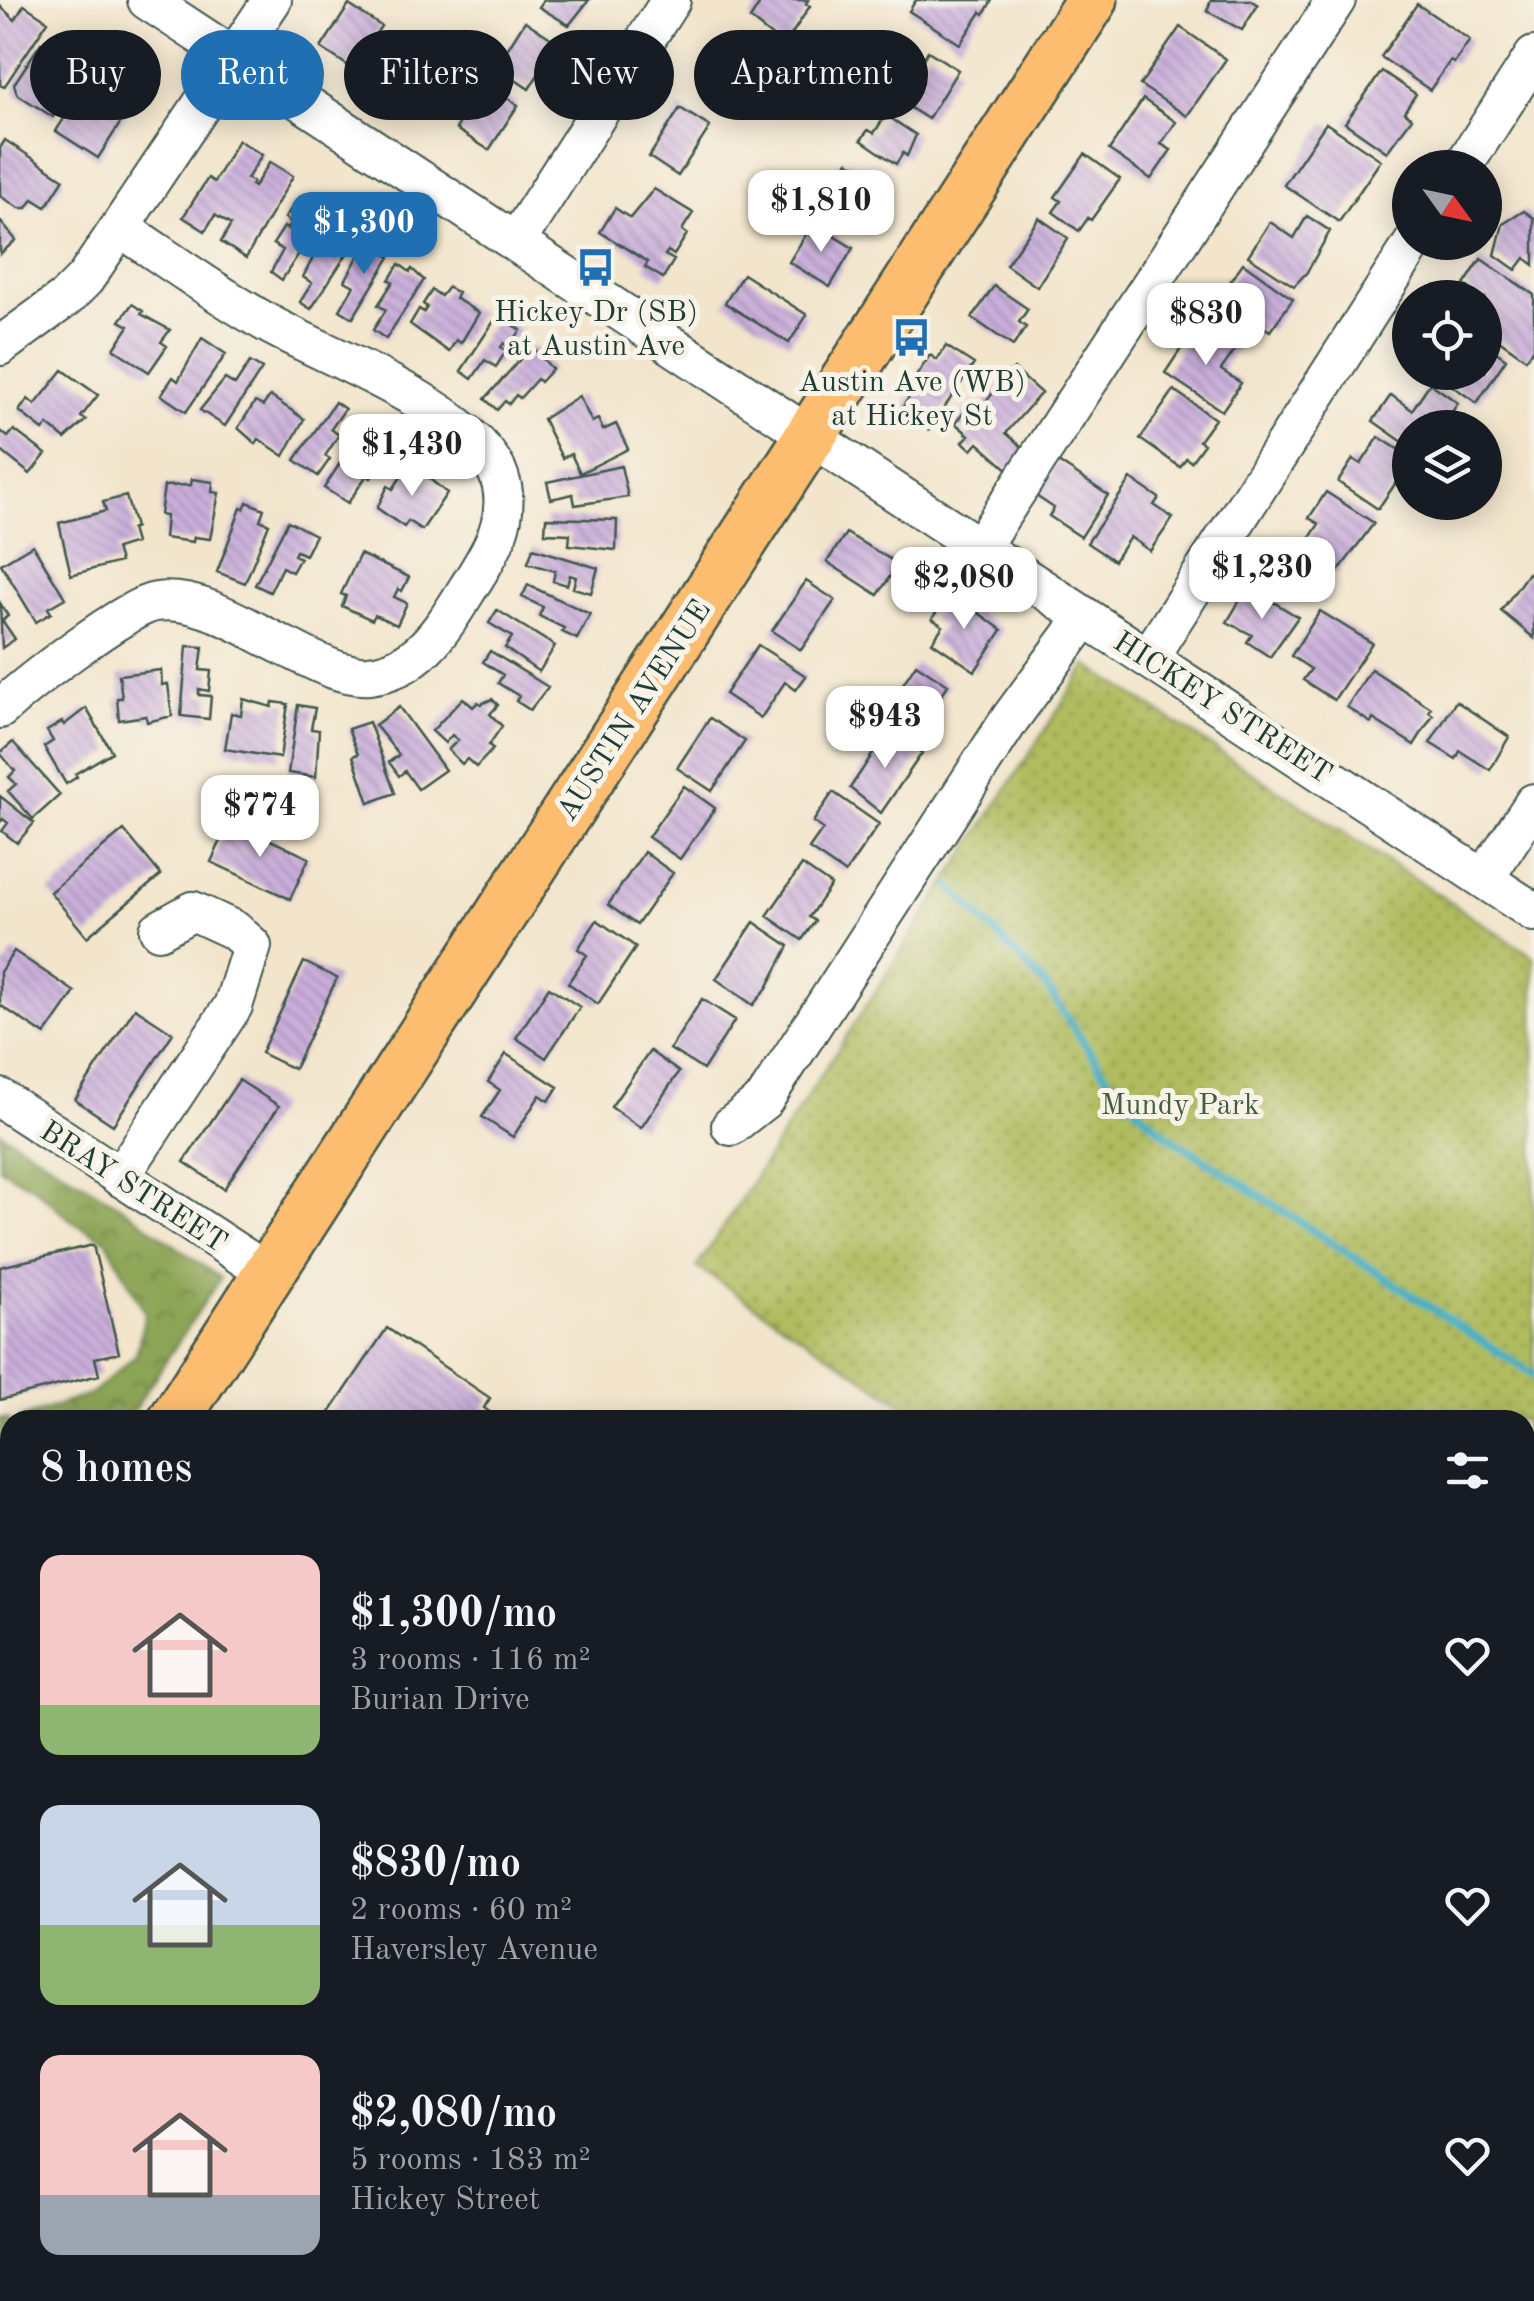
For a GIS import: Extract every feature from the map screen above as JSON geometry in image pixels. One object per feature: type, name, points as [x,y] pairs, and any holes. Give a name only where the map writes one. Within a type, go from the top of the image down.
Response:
[{"type":"main road","name":"AUSTIN AVENUE","points":[[180,1410],[1092,0]]},
{"type":"street","name":"HICKEY STREET","points":[[147,0],[194,30]]},
{"type":"street","points":[[253,30],[272,0]]},
{"type":"street","points":[[517,240],[671,0]]},
{"type":"street","points":[[978,549],[1336,0]]},
{"type":"street","points":[[1474,150],[1534,56]]},
{"type":"street","name":"HICKEY STREET","points":[[324,114],[1534,912]]},
{"type":"street","points":[[0,346],[85,279],[193,120]]},
{"type":"street","points":[[0,709],[110,626],[156,602],[206,609],[326,666],[352,674],[387,671],[406,663],[438,636],[494,544],[501,521],[503,496],[499,476],[472,439],[395,388],[266,322],[120,228]]},
{"type":"street","points":[[1148,657],[1402,260]]},
{"type":"street","points":[[731,1126],[764,1100],[1010,719],[1085,617]]},
{"type":"street","points":[[1484,878],[1534,803]]},
{"type":"street","points":[[120,1178],[233,1006],[252,946],[234,930],[193,912],[159,930]]},
{"type":"street","name":"BRAY STREET","points":[[0,1098],[268,1273]]},
{"type":"green space","name":"Mundy Park","points":[[1087,665],[1534,957],[1534,1410],[912,1410],[697,1267]]},
{"type":"green space","points":[[0,1132],[119,1205],[220,1278],[134,1410],[45,1410],[93,1393],[136,1355],[145,1313],[107,1241],[73,1222],[36,1189],[0,1168]]},
{"type":"building","points":[[544,0],[589,0],[569,25],[539,7]]},
{"type":"building","points":[[762,0],[808,0],[806,4],[810,6],[794,30],[764,30],[750,19]]},
{"type":"building","points":[[916,0],[992,0],[960,44],[909,11]]},
{"type":"building","points":[[1211,0],[1251,0],[1258,5],[1242,30],[1207,11]]},
{"type":"building","points":[[1417,4],[1470,40],[1430,90],[1381,57]]},
{"type":"building","points":[[24,5],[48,21],[42,30],[30,30],[30,48],[4,87],[0,85],[0,6],[15,20]]},
{"type":"building","points":[[349,5],[381,26],[378,30],[344,30],[344,63],[324,50],[324,43]]},
{"type":"building","points":[[525,21],[538,30],[534,30],[534,81],[529,89],[514,79],[514,38]]},
{"type":"building","points":[[1180,27],[1226,59],[1187,116],[1140,85]]},
{"type":"building","points":[[928,51],[958,70],[928,119]]},
{"type":"building","points":[[30,60],[30,102],[17,94],[14,84]]},
{"type":"building","points":[[1382,71],[1416,94],[1404,112],[1412,118],[1387,152],[1345,123]]},
{"type":"building","points":[[1143,99],[1176,122],[1161,144],[1171,150],[1151,179],[1109,150]]},
{"type":"building","points":[[680,108],[710,127],[678,176],[649,157]]},
{"type":"building","points":[[63,120],[122,120],[98,158],[56,131]]},
{"type":"building","points":[[461,120],[508,120],[489,150],[456,129]]},
{"type":"building","points":[[883,120],[894,120],[916,135],[907,156],[903,153],[896,164],[861,140],[868,130],[874,133]]},
{"type":"building","points":[[1326,123],[1381,160],[1339,222],[1284,185]]},
{"type":"building","points":[[5,140],[64,179],[46,207],[33,199],[27,208],[19,208],[0,196],[0,148]]},
{"type":"building","points":[[238,140],[262,155],[247,179],[254,187],[270,162],[293,176],[246,258],[221,242],[231,225],[215,215],[205,231],[183,217],[208,178],[214,182]]},
{"type":"building","points":[[1085,154],[1120,179],[1079,231],[1053,212],[1061,201],[1055,197]]},
{"type":"building","points":[[848,161],[883,183],[862,224],[808,189],[821,167],[838,178]]},
{"type":"building","points":[[654,189],[693,213],[682,230],[687,234],[674,255],[668,251],[665,255],[674,260],[663,278],[645,267],[648,262],[600,232],[615,208],[630,218]]},
{"type":"building","points":[[297,200],[322,217],[282,280],[271,272],[283,250],[273,244],[284,227],[287,229],[292,223],[285,218]]},
{"type":"building","points":[[1524,211],[1534,218],[1534,265],[1525,258],[1516,270],[1502,260],[1503,224]]},
{"type":"building","points":[[1307,216],[1330,231],[1307,272],[1294,286],[1248,256],[1270,222],[1294,238]]},
{"type":"building","points":[[1039,218],[1068,238],[1037,287],[1006,265]]},
{"type":"building","points":[[0,221],[16,240],[0,254]]},
{"type":"building","points":[[813,223],[853,248],[830,287],[789,262]]},
{"type":"building","points":[[324,237],[350,249],[311,309],[300,302],[312,283],[303,277]]},
{"type":"building","points":[[366,242],[390,257],[353,318],[340,310],[354,286],[345,281]]},
{"type":"building","points":[[1482,260],[1534,295],[1534,348],[1526,359],[1502,342],[1502,280],[1467,280]]},
{"type":"building","points":[[1243,263],[1293,299],[1270,331],[1262,326],[1251,342],[1209,312]]},
{"type":"building","points":[[399,264],[424,280],[386,339],[373,330],[386,310],[378,305]]},
{"type":"building","points":[[743,274],[807,315],[789,343],[725,303]]},
{"type":"building","points":[[994,286],[1028,309],[1019,322],[1026,327],[1013,346],[972,318]]},
{"type":"building","points":[[448,287],[458,293],[455,298],[479,313],[461,343],[456,340],[449,352],[410,324],[419,309],[424,312],[427,307],[423,304],[432,290],[441,296]]},
{"type":"building","points":[[132,304],[143,311],[141,314],[170,330],[161,342],[167,346],[149,372],[114,349],[129,326],[120,321]]},
{"type":"building","points":[[498,315],[521,330],[509,347],[504,343],[501,347],[506,351],[496,367],[485,360],[472,379],[461,371]]},
{"type":"building","points":[[1203,324],[1237,347],[1221,370],[1241,383],[1222,411],[1165,373],[1186,341],[1190,344]]},
{"type":"building","points":[[202,338],[226,354],[186,412],[161,395],[173,377],[178,381]]},
{"type":"building","points":[[532,346],[552,369],[520,398],[516,395],[497,410],[485,399]]},
{"type":"building","points":[[946,346],[974,364],[929,430],[900,411],[916,387],[911,384],[930,355],[937,360]]},
{"type":"building","points":[[250,362],[262,369],[225,426],[200,410],[225,379],[235,385]]},
{"type":"building","points":[[1014,369],[1041,393],[1006,433],[1027,451],[1012,473],[978,443],[972,450],[963,442],[969,435],[955,423],[973,402],[980,408]]},
{"type":"building","points":[[63,370],[98,395],[81,417],[86,420],[65,439],[48,425],[43,430],[19,411],[28,399],[35,405]]},
{"type":"building","points":[[1174,390],[1215,419],[1199,441],[1204,444],[1191,462],[1186,458],[1180,467],[1140,439]]},
{"type":"building","points":[[1425,390],[1440,390],[1458,403],[1453,410],[1412,410]]},
{"type":"building","points":[[1458,390],[1486,390],[1477,403]]},
{"type":"building","points":[[1391,395],[1412,410],[1392,410],[1392,434],[1373,421]]},
{"type":"building","points":[[270,396],[304,419],[284,456],[259,439],[256,444],[238,428],[255,402],[263,406]]},
{"type":"building","points":[[579,396],[592,422],[598,419],[603,430],[616,424],[628,449],[580,473],[571,454],[562,458],[543,419]]},
{"type":"building","points":[[335,402],[345,409],[331,429],[339,435],[318,476],[295,460]]},
{"type":"building","points":[[14,430],[46,454],[30,474],[0,450],[0,431],[8,437]]},
{"type":"building","points":[[1379,437],[1392,445],[1392,488],[1378,509],[1338,482],[1353,459],[1361,464]]},
{"type":"building","points":[[356,438],[372,448],[368,455],[381,463],[371,478],[367,475],[348,503],[324,488]]},
{"type":"building","points":[[1058,462],[1108,495],[1081,537],[1049,516],[1054,508],[1036,496]]},
{"type":"building","points":[[410,463],[447,493],[422,530],[408,521],[404,527],[377,508],[388,486],[393,489]]},
{"type":"building","points":[[621,466],[628,497],[575,505],[573,494],[551,499],[547,482]]},
{"type":"building","points":[[192,479],[213,482],[212,492],[219,493],[210,539],[194,537],[193,542],[164,538],[166,516],[160,515],[164,486],[191,485]]},
{"type":"building","points":[[1131,479],[1159,498],[1154,505],[1173,518],[1150,551],[1130,537],[1114,561],[1087,543]]},
{"type":"building","points":[[1326,492],[1374,523],[1337,573],[1302,550],[1319,524],[1309,518]]},
{"type":"building","points":[[126,496],[135,527],[131,529],[135,543],[116,549],[120,562],[71,575],[59,523],[106,511],[103,502]]},
{"type":"building","points":[[247,502],[264,509],[260,520],[269,524],[245,583],[217,572],[241,508]]},
{"type":"building","points":[[546,518],[617,520],[616,550],[569,545],[570,534],[545,533]]},
{"type":"building","points":[[288,521],[315,535],[305,555],[296,551],[294,555],[300,558],[292,572],[282,567],[270,592],[255,585]]},
{"type":"building","points":[[846,533],[898,564],[878,595],[827,562]]},
{"type":"building","points":[[33,545],[65,598],[48,608],[51,613],[36,622],[1,564]]},
{"type":"building","points":[[533,548],[598,568],[591,593],[573,588],[576,577],[570,575],[567,585],[553,581],[555,571],[528,563]]},
{"type":"building","points":[[360,554],[409,577],[394,597],[407,603],[397,625],[375,615],[372,620],[342,606],[346,596],[341,594]]},
{"type":"building","points":[[1528,573],[1534,577],[1534,638],[1501,611]]},
{"type":"building","points":[[806,581],[835,600],[801,650],[772,631]]},
{"type":"building","points":[[528,585],[590,614],[577,639],[539,616],[543,607],[522,597]]},
{"type":"building","points":[[1246,590],[1298,617],[1270,657],[1247,642],[1252,635],[1227,622]]},
{"type":"building","points":[[950,592],[1002,630],[975,671],[932,642],[943,626],[932,619]]},
{"type":"building","points":[[0,603],[8,616],[2,620],[15,639],[2,648]]},
{"type":"building","points":[[497,610],[555,646],[539,672],[505,648],[512,637],[489,623]]},
{"type":"building","points":[[1320,611],[1372,643],[1334,700],[1303,680],[1311,669],[1291,656]]},
{"type":"building","points":[[758,645],[806,676],[796,690],[785,682],[761,718],[725,694]]},
{"type":"building","points":[[187,646],[203,647],[200,670],[211,671],[209,691],[199,689],[199,695],[211,696],[209,719],[181,716]]},
{"type":"building","points":[[490,651],[548,687],[530,710],[516,701],[519,696],[498,683],[503,675],[483,662]]},
{"type":"building","points":[[916,664],[948,685],[914,737],[882,716]]},
{"type":"building","points":[[1371,669],[1431,708],[1429,712],[1433,715],[1414,745],[1347,707]]},
{"type":"building","points":[[161,670],[162,685],[168,684],[172,716],[147,722],[146,716],[119,720],[119,675]]},
{"type":"building","points":[[463,698],[473,707],[492,699],[498,705],[490,714],[502,726],[489,745],[493,749],[476,767],[467,759],[462,764],[448,750],[458,740],[452,735],[445,743],[432,731]]},
{"type":"building","points":[[243,699],[272,707],[273,702],[288,704],[280,758],[225,749],[231,713],[241,715]]},
{"type":"building","points":[[1456,701],[1509,737],[1490,770],[1460,751],[1456,759],[1430,743]]},
{"type":"building","points":[[298,705],[315,708],[311,729],[319,730],[316,777],[288,773]]},
{"type":"building","points":[[399,707],[445,770],[418,789],[405,771],[399,776],[389,762],[399,755],[375,725]]},
{"type":"building","points":[[86,708],[112,752],[75,774],[77,777],[66,784],[44,747],[53,741],[47,731],[62,722],[64,725]]},
{"type":"building","points":[[710,718],[745,741],[712,791],[677,768]]},
{"type":"building","points":[[369,722],[395,793],[369,803],[348,729]]},
{"type":"building","points":[[888,731],[922,753],[881,813],[850,788]]},
{"type":"building","points":[[13,742],[60,795],[33,819],[8,791],[16,784],[9,777],[15,771],[0,753]]},
{"type":"building","points":[[684,786],[715,808],[680,859],[648,837]]},
{"type":"building","points":[[833,792],[879,824],[845,873],[809,849],[823,829],[813,822]]},
{"type":"building","points":[[0,796],[34,823],[17,843],[2,831],[8,823],[3,819],[0,822]]},
{"type":"building","points":[[230,821],[309,858],[290,899],[211,862]]},
{"type":"building","points":[[124,830],[161,875],[87,937],[50,892]]},
{"type":"building","points":[[644,852],[673,873],[637,925],[608,905]]},
{"type":"building","points":[[802,865],[831,885],[809,917],[815,921],[802,940],[767,916]]},
{"type":"building","points":[[597,920],[636,947],[598,1004],[568,983],[587,955],[578,949]]},
{"type":"building","points":[[754,922],[789,946],[767,988],[753,1005],[716,979]]},
{"type":"building","points":[[14,951],[75,992],[45,1035],[0,1005],[0,972]]},
{"type":"building","points":[[304,962],[337,978],[294,1069],[261,1053]]},
{"type":"building","points":[[549,987],[580,1007],[546,1058],[516,1038]]},
{"type":"building","points":[[702,999],[735,1020],[703,1070],[670,1049]]},
{"type":"building","points":[[135,1008],[173,1033],[113,1125],[75,1100]]},
{"type":"building","points":[[650,1051],[679,1072],[641,1128],[611,1107]]},
{"type":"building","points":[[506,1054],[558,1087],[549,1101],[540,1095],[513,1137],[482,1117],[500,1090],[488,1082]]},
{"type":"building","points":[[239,1080],[279,1106],[224,1189],[184,1162]]},
{"type":"building","points":[[93,1245],[119,1353],[95,1358],[99,1375],[0,1400],[0,1267]]},
{"type":"building","points":[[387,1328],[490,1398],[484,1408],[487,1410],[332,1410]]},
{"type":"waterway","points":[[950,886],[1045,985],[1114,1087],[1167,1135],[1534,1375]]},
{"type":"place","name":"Hickey Dr (SB) at Austin Ave","points":[[596,267]]},
{"type":"place","name":"Austin Ave (WB) at Hickey St","points":[[912,337]]}]
